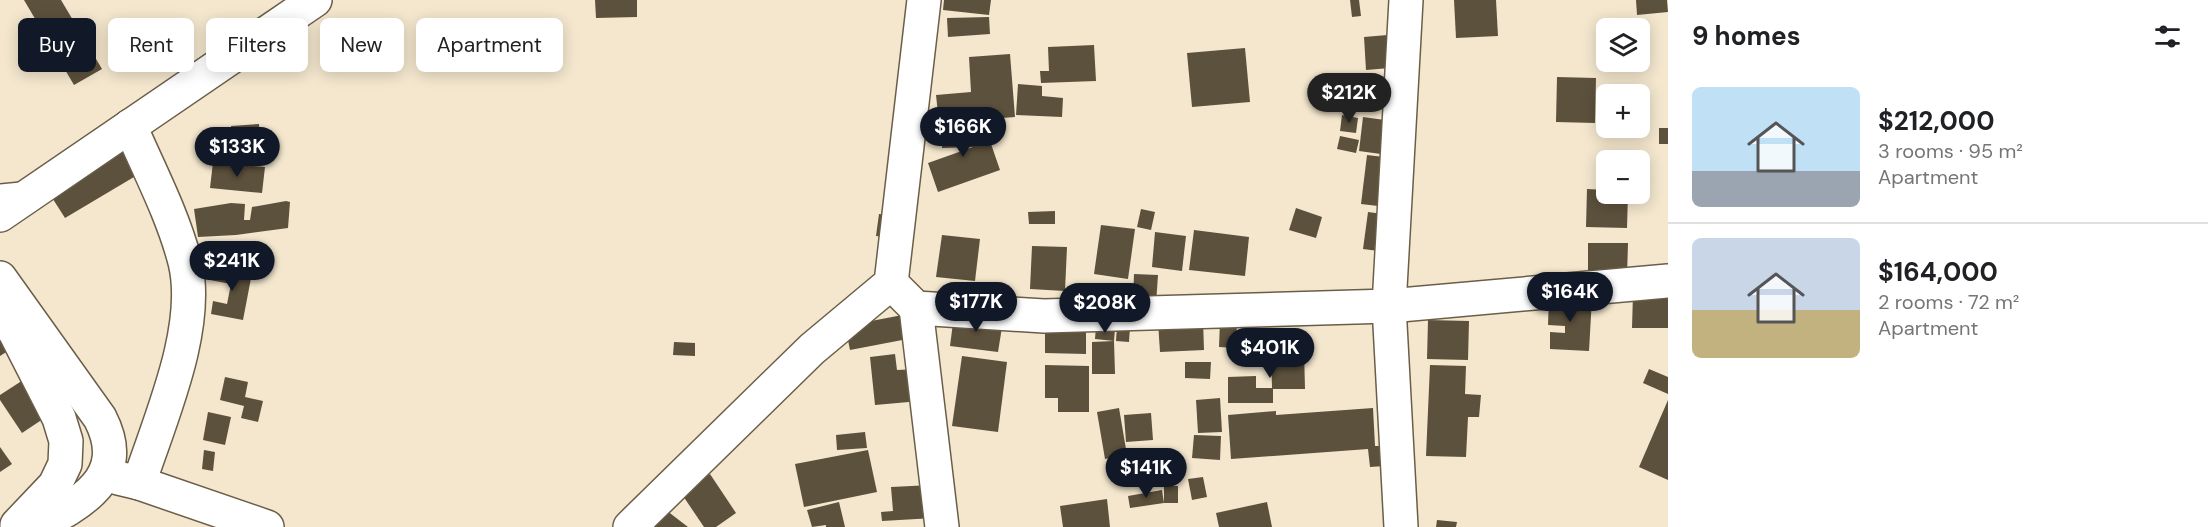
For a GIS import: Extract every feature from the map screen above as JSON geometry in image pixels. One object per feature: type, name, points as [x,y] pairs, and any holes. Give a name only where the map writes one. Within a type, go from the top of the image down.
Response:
[{"type":"street","points":[[7,205],[130,126],[315,0]]},
{"type":"street","points":[[630,527],[812,350],[891,283],[924,0]]},
{"type":"street","points":[[1401,527],[1389,306],[1406,0]]},
{"type":"street","points":[[130,126],[176,233],[186,264],[189,296],[187,328],[180,359],[139,483]]},
{"type":"street","points":[[0,278],[15,322],[59,418],[66,452],[59,478],[47,495],[14,527]]},
{"type":"street","points":[[916,308],[1044,316],[1389,306],[1668,281]]},
{"type":"street","points":[[891,283],[916,308],[942,527]]},
{"type":"street","points":[[15,322],[105,429],[108,439],[109,454],[104,475],[84,499],[35,527]]},
{"type":"street","points":[[66,452],[86,431],[105,429]]},
{"type":"street","points":[[66,452],[84,471],[139,483],[267,527]]},
{"type":"building","points":[[24,0],[61,0],[72,18],[35,18]]},
{"type":"building","points":[[595,0],[637,0],[637,17],[596,18]]},
{"type":"building","points":[[944,0],[991,0],[989,15],[943,10]]},
{"type":"building","points":[[1350,0],[1359,0],[1361,16],[1352,17]]},
{"type":"building","points":[[1454,0],[1496,0],[1498,36],[1456,38]]},
{"type":"building","points":[[1636,0],[1667,0],[1668,12],[1637,15]]},
{"type":"building","points":[[989,17],[990,34],[948,37],[947,18]]},
{"type":"building","points":[[1411,33],[1414,66],[1366,70],[1364,37]]},
{"type":"building","points":[[1094,45],[1096,81],[1041,83],[1040,71],[1049,71],[1048,47]]},
{"type":"building","points":[[1245,48],[1250,102],[1192,107],[1187,53]]},
{"type":"building","points":[[1010,54],[1015,117],[939,123],[936,95],[971,92],[969,57]]},
{"type":"building","points":[[96,59],[102,69],[74,85],[66,72],[96,72]]},
{"type":"building","points":[[1557,77],[1596,78],[1595,123],[1556,122]]},
{"type":"building","points":[[1018,84],[1042,86],[1042,96],[1063,98],[1062,117],[1016,115]]},
{"type":"building","points":[[1342,115],[1358,118],[1356,133],[1340,131]]},
{"type":"building","points":[[1363,117],[1414,124],[1410,158],[1359,151]]},
{"type":"building","points":[[259,124],[261,159],[234,161],[231,126]]},
{"type":"building","points":[[980,125],[981,144],[990,141],[1000,170],[938,192],[928,163],[973,147],[942,148],[941,127]]},
{"type":"building","points":[[1659,128],[1668,128],[1668,144],[1659,144]]},
{"type":"building","points":[[1340,136],[1359,140],[1356,153],[1337,149]]},
{"type":"building","points":[[125,151],[139,174],[65,218],[51,196]]},
{"type":"building","points":[[1367,155],[1409,160],[1404,209],[1361,204]]},
{"type":"building","points":[[213,162],[265,167],[262,193],[210,188]]},
{"type":"building","points":[[1587,189],[1596,189],[1596,204],[1628,204],[1627,228],[1586,227]]},
{"type":"building","points":[[290,202],[288,228],[198,237],[194,209],[231,203],[245,204],[244,220],[250,220],[252,207]]},
{"type":"building","points":[[1296,208],[1322,217],[1316,238],[1289,230]]},
{"type":"building","points":[[1141,209],[1155,212],[1151,230],[1137,227]]},
{"type":"building","points":[[1055,211],[1055,224],[1029,224],[1028,212]]},
{"type":"building","points":[[1368,212],[1398,216],[1394,253],[1363,249]]},
{"type":"building","points":[[879,214],[901,216],[898,239],[876,236]]},
{"type":"building","points":[[1101,225],[1135,229],[1128,279],[1094,274]]},
{"type":"building","points":[[1194,230],[1249,237],[1245,276],[1189,270]]},
{"type":"building","points":[[1155,232],[1186,236],[1182,271],[1152,267]]},
{"type":"building","points":[[942,235],[980,239],[975,281],[936,277]]},
{"type":"building","points":[[1588,243],[1628,243],[1627,275],[1588,275]]},
{"type":"building","points":[[1032,246],[1067,247],[1065,291],[1030,289]]},
{"type":"building","points":[[213,265],[252,273],[243,320],[211,314],[213,301],[227,304],[231,284],[210,280]]},
{"type":"building","points":[[1134,274],[1158,275],[1156,304],[1133,303]]},
{"type":"building","points":[[1633,294],[1668,294],[1668,328],[1632,328]]},
{"type":"building","points":[[1549,296],[1592,298],[1589,351],[1550,349],[1550,332],[1565,333],[1565,326],[1548,325]]},
{"type":"building","points":[[913,313],[918,337],[850,350],[845,326]]},
{"type":"building","points":[[954,315],[1003,321],[998,352],[950,346]]},
{"type":"building","points":[[1203,320],[1204,350],[1160,352],[1158,322]]},
{"type":"building","points":[[1428,320],[1469,321],[1468,360],[1427,359]]},
{"type":"building","points":[[1220,321],[1237,321],[1236,348],[1219,347]]},
{"type":"building","points":[[1045,322],[1086,323],[1086,354],[1045,353]]},
{"type":"building","points":[[0,325],[14,347],[0,356]]},
{"type":"building","points":[[1096,326],[1115,329],[1114,341],[1095,339]]},
{"type":"building","points":[[1117,326],[1130,327],[1129,342],[1116,341]]},
{"type":"building","points":[[1114,341],[1115,374],[1092,374],[1092,342]]},
{"type":"building","points":[[674,342],[695,343],[695,356],[673,355]]},
{"type":"building","points":[[1271,350],[1304,350],[1305,389],[1273,389],[1273,403],[1228,403],[1228,377],[1256,376],[1256,388],[1272,388]]},
{"type":"building","points":[[895,354],[897,370],[917,369],[920,401],[875,405],[870,357]]},
{"type":"building","points":[[962,356],[1007,362],[998,432],[952,426]]},
{"type":"building","points":[[1185,362],[1211,362],[1210,379],[1185,378]]},
{"type":"building","points":[[1045,365],[1089,366],[1089,412],[1058,412],[1058,398],[1045,398]]},
{"type":"building","points":[[1430,365],[1466,366],[1465,394],[1481,395],[1479,417],[1468,417],[1466,457],[1426,456]]},
{"type":"building","points":[[1649,369],[1668,377],[1668,394],[1643,383]]},
{"type":"building","points":[[34,373],[58,409],[22,433],[0,400],[0,395]]},
{"type":"building","points":[[225,377],[248,382],[245,397],[263,401],[258,422],[241,418],[244,406],[220,400]]},
{"type":"building","points":[[1220,398],[1222,432],[1198,433],[1196,400]]},
{"type":"building","points":[[1668,400],[1668,480],[1639,467]]},
{"type":"building","points":[[1409,406],[1413,464],[1370,467],[1368,449],[1231,459],[1228,415],[1276,411],[1276,415],[1373,408],[1375,446],[1380,446],[1377,408]]},
{"type":"building","points":[[1119,408],[1127,455],[1105,459],[1097,412]]},
{"type":"building","points":[[208,412],[231,417],[225,445],[203,440]]},
{"type":"building","points":[[1151,413],[1153,440],[1126,442],[1124,415]]},
{"type":"building","points":[[865,432],[867,448],[837,450],[836,435]]},
{"type":"building","points":[[1194,435],[1221,436],[1220,460],[1192,458]]},
{"type":"building","points":[[0,447],[12,464],[0,472]]},
{"type":"building","points":[[204,450],[215,452],[213,471],[202,469]]},
{"type":"building","points":[[868,450],[877,492],[804,507],[795,464]]},
{"type":"building","points":[[710,474],[736,513],[716,527],[704,527],[681,493]]},
{"type":"building","points":[[1203,477],[1207,497],[1192,500],[1188,479]]},
{"type":"building","points":[[932,485],[934,518],[882,521],[881,512],[893,511],[891,487]]},
{"type":"building","points":[[1164,486],[1178,486],[1178,503],[1164,503]]},
{"type":"building","points":[[1162,490],[1164,503],[1130,508],[1128,496]]},
{"type":"building","points":[[1107,499],[1110,527],[1063,527],[1060,506]]},
{"type":"building","points":[[839,502],[845,527],[826,527],[826,525],[812,527],[807,510]]},
{"type":"building","points":[[1267,502],[1272,527],[1219,527],[1216,513]]},
{"type":"building","points":[[662,507],[688,527],[647,527]]},
{"type":"building","points":[[1437,520],[1457,522],[1456,527],[1436,527]]}]
